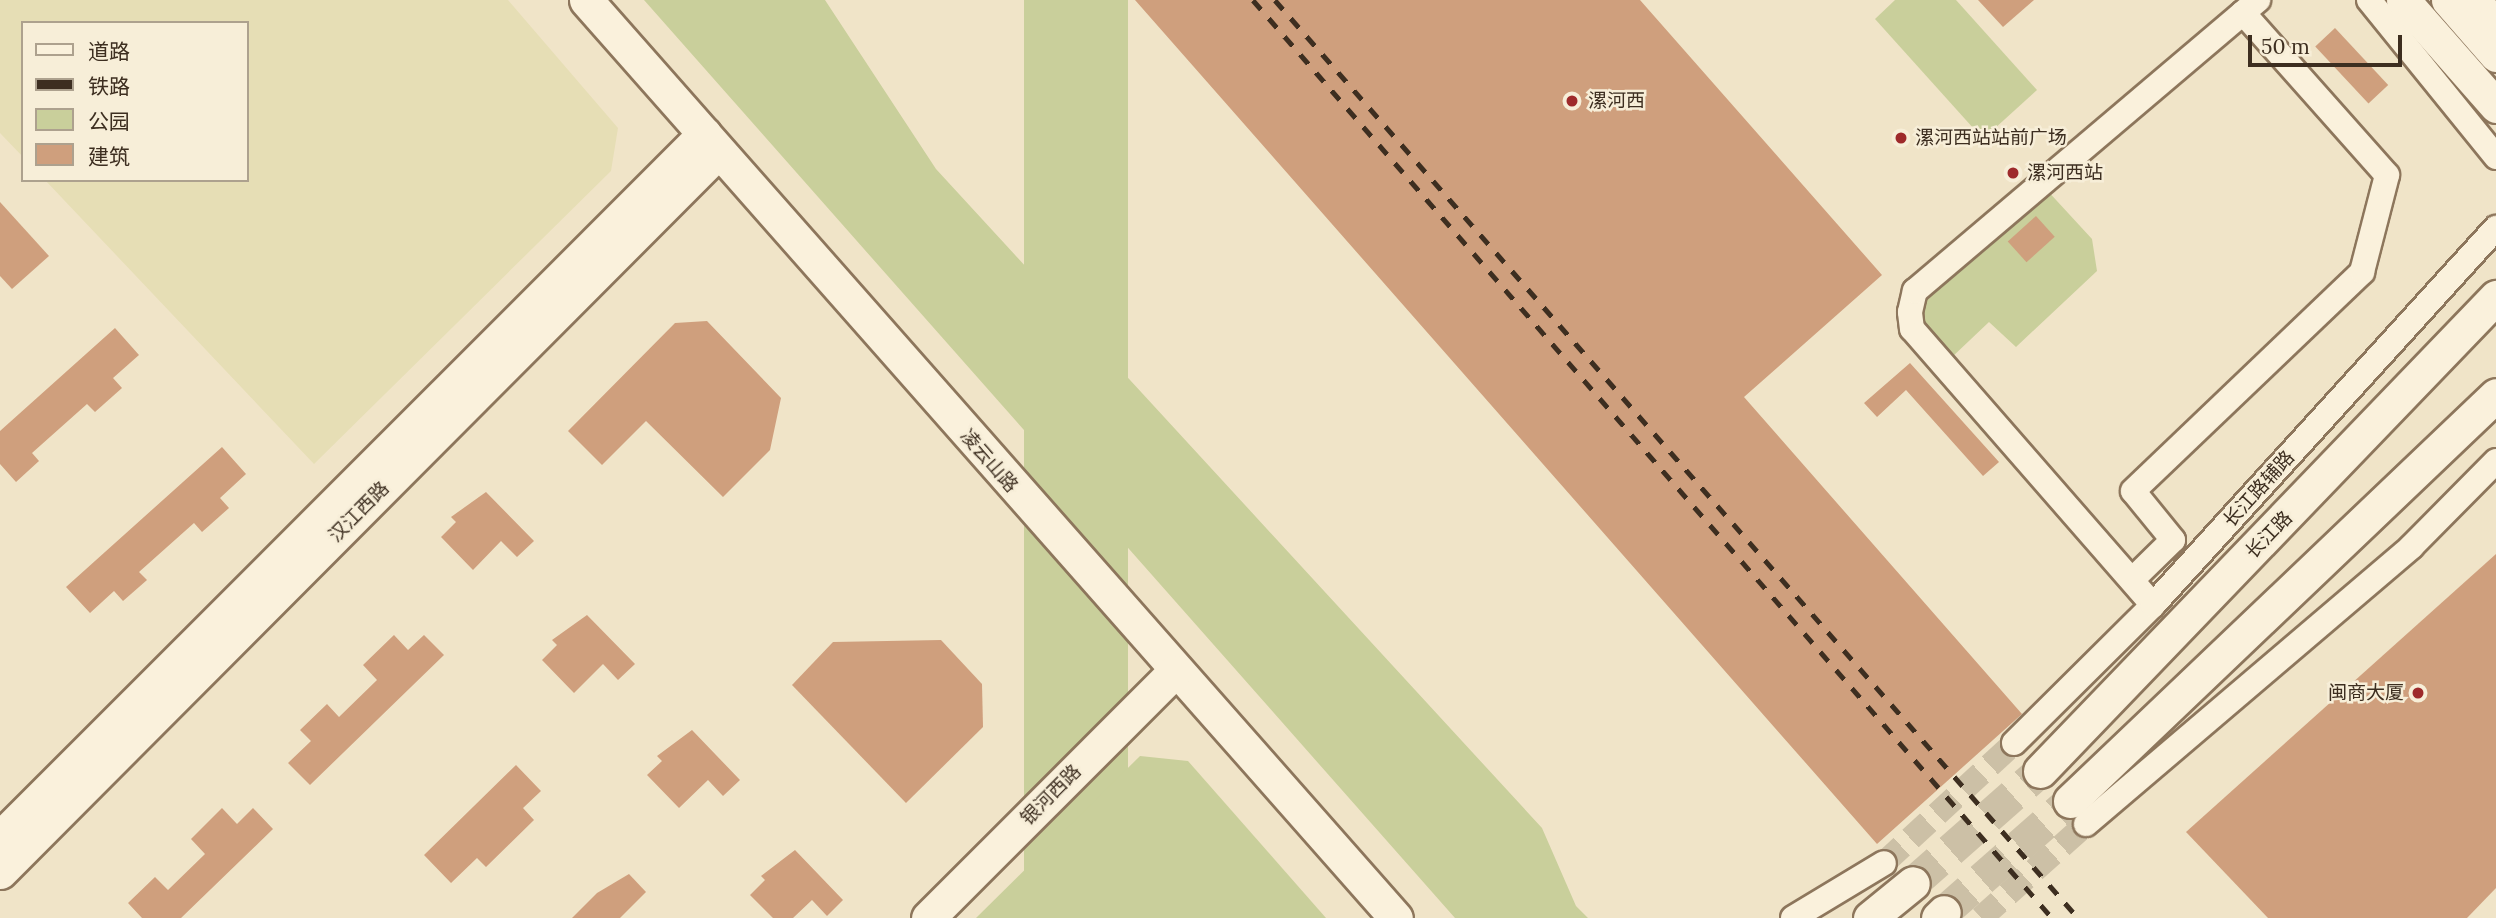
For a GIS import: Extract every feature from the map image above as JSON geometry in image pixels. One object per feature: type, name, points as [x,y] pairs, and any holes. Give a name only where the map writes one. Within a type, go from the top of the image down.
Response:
[{"type":"street","name":"凌云山路","points":[[586,0],[1174,672],[1396,918]]},
{"type":"street","points":[[2369,0],[2496,157]]},
{"type":"street","points":[[2403,0],[2496,106]]},
{"type":"street","points":[[2448,0],[2496,55]]},
{"type":"street","points":[[2479,0],[2496,19]]},
{"type":"street","points":[[2132,580],[2173,540],[2133,491],[2362,272],[2387,175],[2251,7],[1915,291],[1910,312],[1912,329],[2132,580],[2154,605]]},
{"type":"street","name":"汉江西路","points":[[0,838],[711,143]]},
{"type":"street","name":"汉江西路","points":[[0,872],[711,143]]},
{"type":"street","name":"长江路辅路","points":[[2014,743],[2154,605],[2496,228]]},
{"type":"street","name":"长江路","points":[[2039,771],[2496,297]]},
{"type":"street","points":[[2078,813],[2496,395]]},
{"type":"street","points":[[2078,813],[2411,547],[2496,461]]},
{"type":"street","name":"银河西路","points":[[928,918],[1174,672]]},
{"type":"street","points":[[1793,918],[1884,863]]},
{"type":"street","points":[[1870,918],[1913,883]]},
{"type":"shaded area","points":[[0,0],[508,0],[618,128],[611,171],[314,464],[47,182],[248,182],[248,21],[21,21],[21,155],[0,133]]},
{"type":"green space","points":[[644,0],[825,0],[936,169],[1542,828],[1576,906],[1588,918],[1455,918]]},
{"type":"green space","points":[[1024,0],[1128,0],[1128,918],[1024,918]]},
{"type":"green space","points":[[1895,0],[1956,0],[2037,90],[1983,139],[1875,19]]},
{"type":"green space","points":[[2045,188],[2092,239],[2097,271],[2016,347],[1989,322],[1951,358],[1921,326],[1920,299]]},
{"type":"green space","points":[[1140,756],[1188,761],[1326,918],[976,918]]},
{"type":"building","name":"漯河西","points":[[1135,0],[1640,0],[1882,275],[1744,397],[2022,714],[1877,844]]},
{"type":"building","points":[[1978,0],[2034,0],[2003,27]]},
{"type":"building","points":[[2335,28],[2388,85],[2368,103],[2315,46]]},
{"type":"building","points":[[0,202],[49,256],[12,289],[0,276]]},
{"type":"building","points":[[2036,216],[2055,237],[2026,262],[2008,241]]},
{"type":"building","points":[[707,321],[781,398],[770,450],[723,497],[646,421],[602,465],[568,431],[675,323]]},
{"type":"building","points":[[115,328],[139,355],[113,378],[122,388],[95,412],[87,404],[32,453],[39,461],[16,482],[0,464],[0,431]]},
{"type":"building","points":[[1910,363],[1999,462],[1983,476],[1906,390],[1877,417],[1864,403]]},
{"type":"building","points":[[222,447],[246,474],[220,498],[229,508],[202,532],[194,523],[139,572],[147,580],[123,601],[114,591],[90,613],[66,587]]},
{"type":"building","points":[[486,492],[534,541],[517,557],[501,541],[473,570],[441,537],[456,522],[451,517]]},
{"type":"building","name":"闽商大厦","points":[[2496,554],[2496,888],[2467,918],[2268,918],[2186,832]]},
{"type":"building","points":[[587,615],[635,664],[618,680],[603,664],[574,693],[542,660],[557,645],[552,640]]},
{"type":"building","points":[[394,635],[408,650],[424,635],[444,655],[310,785],[288,763],[311,741],[300,730],[327,704],[339,717],[377,680],[363,665]]},
{"type":"building","points":[[941,640],[982,684],[983,727],[906,803],[792,685],[833,642]]},
{"type":"building","points":[[692,730],[740,780],[723,796],[708,780],[679,808],[647,775],[662,761],[657,756]]},
{"type":"building","points":[[516,765],[541,791],[523,808],[534,820],[486,867],[477,858],[451,883],[424,855]]},
{"type":"building","points":[[222,808],[237,824],[253,808],[273,829],[181,918],[142,918],[128,903],[155,877],[168,890],[205,854],[191,839]]},
{"type":"building","points":[[795,850],[843,900],[827,916],[812,900],[793,918],[773,918],[750,895],[765,880],[761,876]]},
{"type":"building","points":[[629,874],[646,892],[620,918],[572,918],[597,893]]},
{"type":"tunnel","points":[[1884,863],[2014,743]]},
{"type":"tunnel","points":[[1913,883],[2040,771]]},
{"type":"tunnel","points":[[1944,912],[2070,801]]},
{"type":"tunnel","points":[[1981,918],[2086,824]]},
{"type":"railway","points":[[1253,0],[2052,918]]},
{"type":"railway","points":[[1275,0],[2078,918]]},
{"type":"place","name":"漯河西","points":[[1572,101]]},
{"type":"place","name":"漯河西站站前广场","points":[[1901,138]]},
{"type":"place","name":"漯河西站","points":[[2013,173]]},
{"type":"place","name":"闽商大厦","points":[[2418,693]]}]
